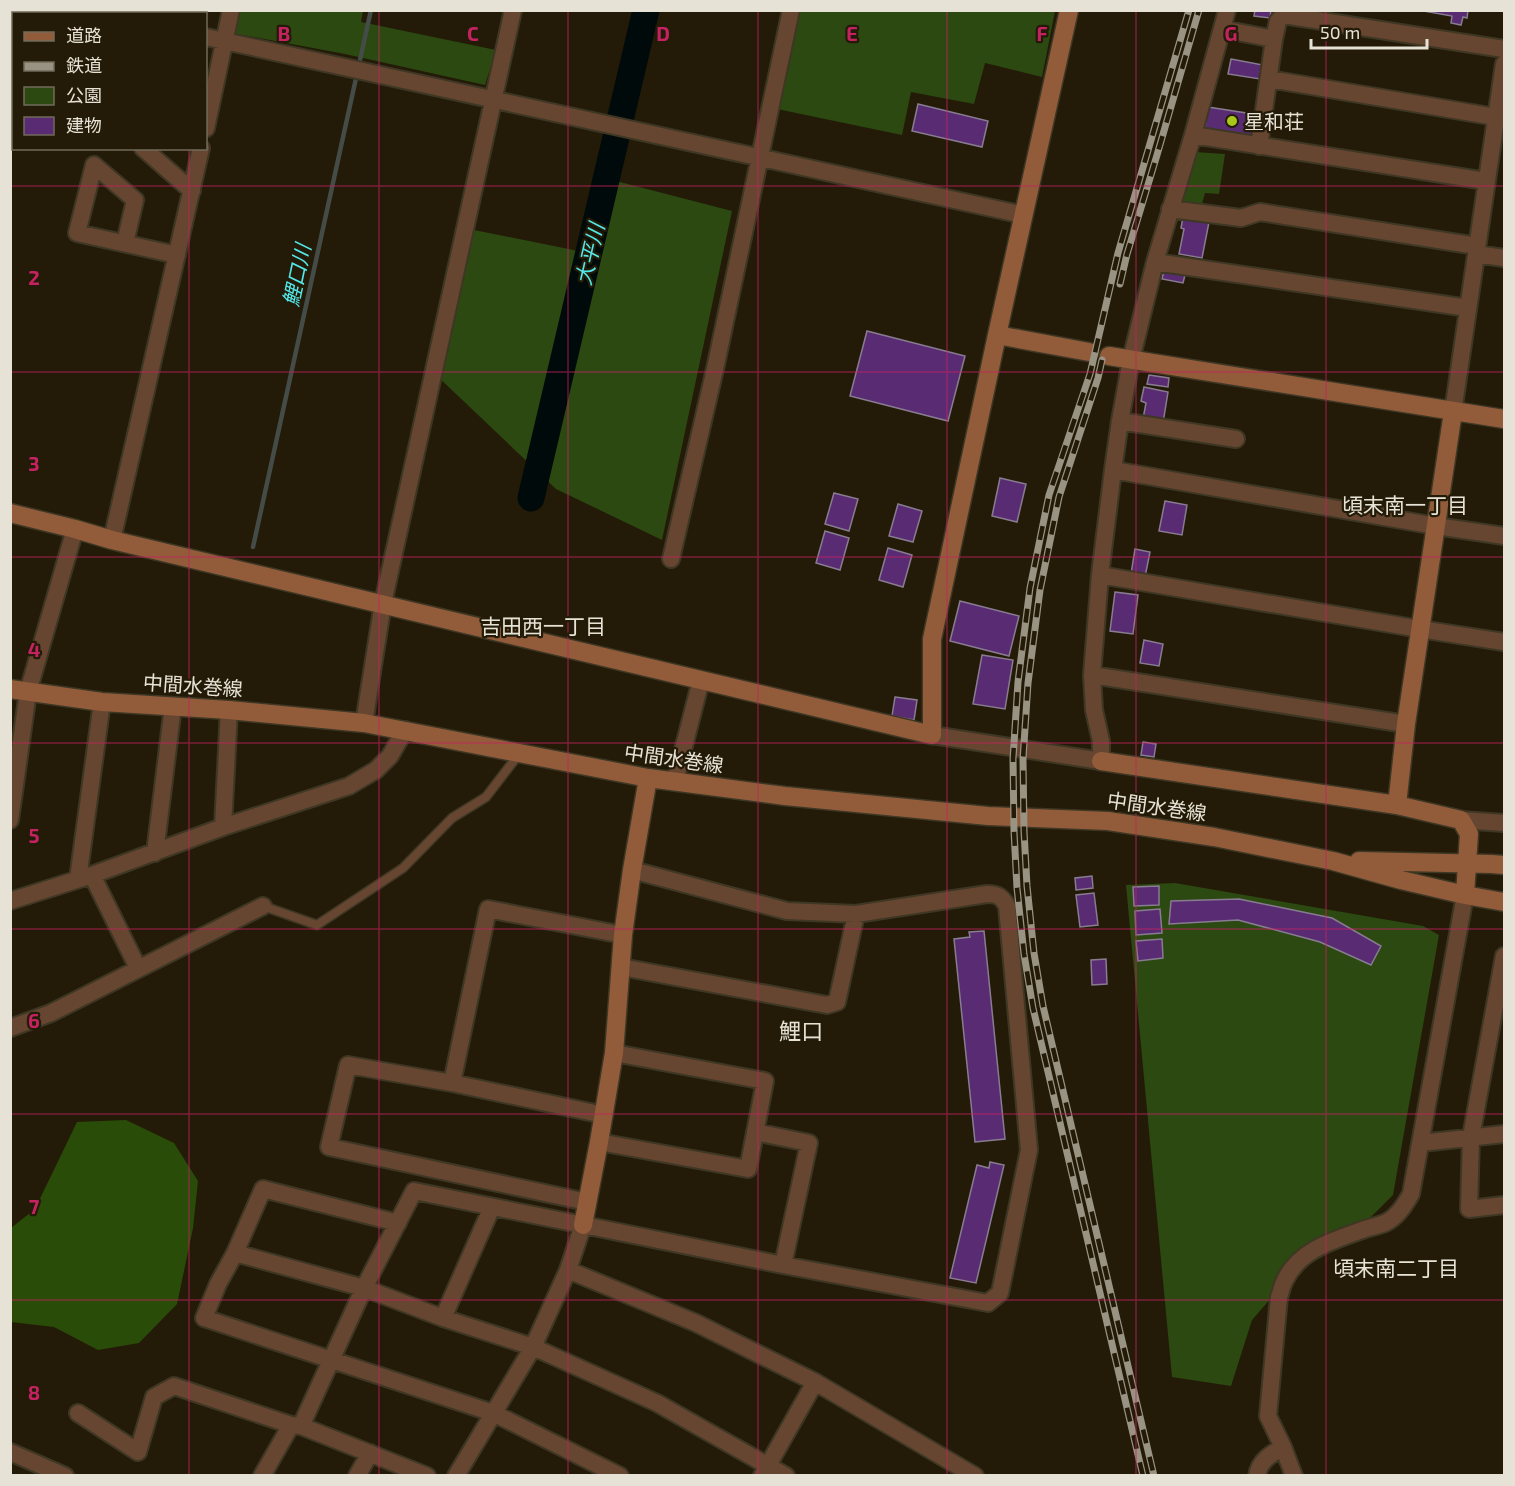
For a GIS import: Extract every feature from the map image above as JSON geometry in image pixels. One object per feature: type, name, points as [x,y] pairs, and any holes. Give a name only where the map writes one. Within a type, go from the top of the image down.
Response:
[{"type":"street","points":[[207,123],[231,10]]},
{"type":"street","points":[[364,723],[383,603],[513,10]]},
{"type":"street","points":[[671,559],[715,369],[791,10]]},
{"type":"street","points":[[932,735],[932,639],[1069,10]]},
{"type":"street","points":[[1101,761],[1101,741],[1094,710],[1092,675],[1100,575],[1120,421],[1131,360],[1155,262],[1227,10]]},
{"type":"street","points":[[1259,146],[1274,39],[1278,21],[1283,15],[1504,49]]},
{"type":"street","points":[[1222,29],[1274,39]]},
{"type":"street","points":[[207,37],[1023,215]]},
{"type":"street","points":[[1397,804],[1406,724],[1504,64]]},
{"type":"street","points":[[1269,79],[1496,117]]},
{"type":"street","points":[[1193,135],[1486,181]]},
{"type":"street","points":[[145,150],[192,190]]},
{"type":"street","points":[[112,540],[201,150]]},
{"type":"street","points":[[125,243],[135,200],[94,165],[77,232],[177,255]]},
{"type":"street","points":[[1170,209],[1241,218],[1260,212],[1477,250],[1504,258]]},
{"type":"street","points":[[1155,262],[1468,308]]},
{"type":"street","points":[[997,335],[1089,352]]},
{"type":"street","points":[[1109,356],[1504,419]]},
{"type":"street","points":[[1120,421],[1236,439]]},
{"type":"street","points":[[1113,471],[1504,536]]},
{"type":"street","points":[[10,513],[112,540],[932,735],[1397,804],[1461,820],[1504,823]]},
{"type":"street","points":[[10,820],[19,691],[75,529]]},
{"type":"street","points":[[1100,575],[1504,642]]},
{"type":"street","points":[[1092,675],[1406,724]]},
{"type":"street","points":[[675,781],[701,681]]},
{"type":"street","name":"中間水巻線","points":[[19,691],[102,702],[229,710],[364,723],[648,778],[785,796],[988,816],[1108,821],[1214,837],[1333,861],[1401,880],[1504,902]]},
{"type":"street","points":[[102,702],[85,877],[138,968]]},
{"type":"street","points":[[155,853],[173,706]]},
{"type":"street","points":[[223,827],[229,710]]},
{"type":"street","points":[[10,901],[349,786],[376,770],[390,756],[405,730]]},
{"type":"street","points":[[456,1476],[533,1347],[568,1270],[583,1225],[614,1053],[624,934],[632,870],[648,778]]},
{"type":"street","points":[[1294,1476],[1268,1416],[1279,1297],[1284,1281],[1294,1266],[1309,1253],[1329,1242],[1387,1222],[1405,1205],[1411,1194],[1465,895],[1469,834],[1461,820]]},
{"type":"street","name":"中間水巻線","points":[[1333,861],[1504,865]]},
{"type":"street","points":[[262,1476],[296,1426],[414,1191],[783,1265],[988,1303],[1000,1293],[1029,1150],[1007,906],[1003,899],[996,894],[987,894],[856,914],[787,911],[632,870]]},
{"type":"street","points":[[10,1028],[51,1013],[263,906]]},
{"type":"street","points":[[452,1083],[488,909],[624,934]]},
{"type":"street","points":[[621,967],[827,1005],[837,1002],[856,914]]},
{"type":"street","points":[[1504,956],[1471,1137],[1469,1209],[1504,1205]]},
{"type":"street","points":[[599,1142],[748,1169],[765,1081],[614,1053]]},
{"type":"street","points":[[587,1202],[329,1147],[348,1065],[452,1083],[604,1115]]},
{"type":"street","points":[[755,1132],[808,1143],[783,1265]]},
{"type":"street","points":[[1421,1143],[1504,1134]]},
{"type":"street","points":[[398,1223],[264,1189],[204,1318],[493,1413],[620,1476]]},
{"type":"street","points":[[443,1318],[492,1207]]},
{"type":"street","points":[[235,1253],[364,1288],[443,1318],[533,1347],[657,1403],[765,1470],[786,1476]]},
{"type":"street","points":[[568,1270],[696,1323],[815,1382],[975,1476]]},
{"type":"street","points":[[765,1470],[815,1382]]},
{"type":"street","points":[[78,1413],[138,1452],[154,1398],[174,1386],[296,1426],[427,1476]]},
{"type":"street","points":[[1257,1476],[1257,1470],[1265,1458],[1283,1447]]},
{"type":"street","points":[[10,1452],[65,1476]]},
{"type":"street","points":[[357,1476],[370,1453]]},
{"type":"lane","points":[[263,906],[317,926],[404,868],[452,818],[486,797],[519,754]]},
{"type":"green space","points":[[237,11],[363,11],[361,22],[496,50],[485,85],[345,54],[232,33]]},
{"type":"green space","points":[[798,11],[1055,11],[1042,77],[985,63],[974,104],[911,92],[902,135],[777,109]]},
{"type":"green space","points":[[1195,152],[1225,154],[1219,194],[1205,193],[1202,204],[1182,201]]},
{"type":"green space","points":[[616,181],[732,211],[662,540],[556,489],[435,374],[469,229],[598,255]]},
{"type":"green space","points":[[1175,883],[1423,926],[1439,935],[1393,1195],[1344,1244],[1291,1275],[1252,1320],[1231,1386],[1172,1377],[1126,885]]},
{"type":"green space","points":[[126,1120],[174,1143],[198,1181],[193,1228],[177,1304],[139,1343],[98,1350],[54,1327],[11,1322],[11,1228],[35,1209],[77,1122]]},
{"type":"building","points":[[1255,10],[1271,10],[1270,18],[1254,16]]},
{"type":"building","points":[[1418,10],[1468,10],[1467,18],[1463,17],[1461,25],[1451,23],[1452,16]]},
{"type":"building","points":[[1231,59],[1263,65],[1260,79],[1228,74]]},
{"type":"building","points":[[918,104],[988,121],[982,147],[912,131]]},
{"type":"building","name":"星和荘","points":[[1208,107],[1259,115],[1256,136],[1205,128]]},
{"type":"building","points":[[1183,217],[1209,222],[1202,258],[1179,254],[1184,229],[1181,228]]},
{"type":"building","points":[[1164,270],[1185,275],[1183,283],[1162,279]]},
{"type":"building","points":[[867,331],[965,356],[948,421],[850,396]]},
{"type":"building","points":[[1149,375],[1169,378],[1168,387],[1147,384]]},
{"type":"building","points":[[1144,387],[1168,392],[1163,423],[1143,419],[1146,403],[1141,401]]},
{"type":"building","points":[[1000,478],[1026,484],[1017,522],[992,516]]},
{"type":"building","points":[[834,493],[858,499],[849,531],[825,524]]},
{"type":"building","points":[[1165,501],[1187,505],[1182,535],[1159,531]]},
{"type":"building","points":[[898,504],[922,511],[913,542],[889,536]]},
{"type":"building","points":[[825,531],[849,538],[840,570],[816,563]]},
{"type":"building","points":[[888,548],[912,555],[903,587],[879,580]]},
{"type":"building","points":[[1135,549],[1150,552],[1145,577],[1131,574]]},
{"type":"building","points":[[1115,592],[1138,595],[1133,634],[1110,631]]},
{"type":"building","points":[[960,601],[1019,616],[1009,656],[950,641]]},
{"type":"building","points":[[1144,640],[1163,644],[1159,666],[1140,663]]},
{"type":"building","points":[[982,655],[1013,660],[1005,709],[973,704]]},
{"type":"building","points":[[895,697],[917,700],[914,720],[892,716]]},
{"type":"building","points":[[1143,742],[1156,744],[1154,757],[1141,755]]},
{"type":"building","points":[[1092,876],[1093,888],[1076,890],[1075,878]]},
{"type":"building","points":[[1159,886],[1159,905],[1134,906],[1133,887]]},
{"type":"building","points":[[1094,893],[1098,925],[1080,927],[1076,895]]},
{"type":"building","points":[[1239,899],[1332,918],[1381,946],[1371,965],[1320,942],[1238,920],[1169,924],[1171,901]]},
{"type":"building","points":[[1160,909],[1162,933],[1136,935],[1135,911]]},
{"type":"building","points":[[984,931],[1005,1139],[975,1142],[954,939],[970,937],[969,932]]},
{"type":"building","points":[[1162,939],[1163,958],[1138,961],[1136,941]]},
{"type":"building","points":[[1106,959],[1107,984],[1092,985],[1091,960]]},
{"type":"building","points":[[990,1162],[1004,1165],[976,1283],[950,1278],[977,1165],[989,1168]]},
{"type":"waterway","name":"鯉口川","points":[[253,547],[371,10]]},
{"type":"waterway","name":"大平川","points":[[531,498],[646,10]]},
{"type":"railway","points":[[1143,1476],[1033,1008],[1017,888],[1013,759],[1018,682],[1030,588],[1049,495],[1090,374],[1118,253],[1189,10]]},
{"type":"railway","points":[[1120,284],[1199,10]]},
{"type":"railway","points":[[1102,360],[1059,497],[1040,590],[1028,683],[1023,759],[1024,831],[1034,953],[1043,1006],[1154,1476]]},
{"type":"place","name":"星和荘","points":[[1232,121]]},
{"type":"district","name":"頃末南一丁目","points":[[1405,504]]},
{"type":"district","name":"吉田西一丁目","points":[[543,625]]},
{"type":"district","name":"鯉口","points":[[801,1030]]},
{"type":"district","name":"頃末南二丁目","points":[[1396,1267]]}]
